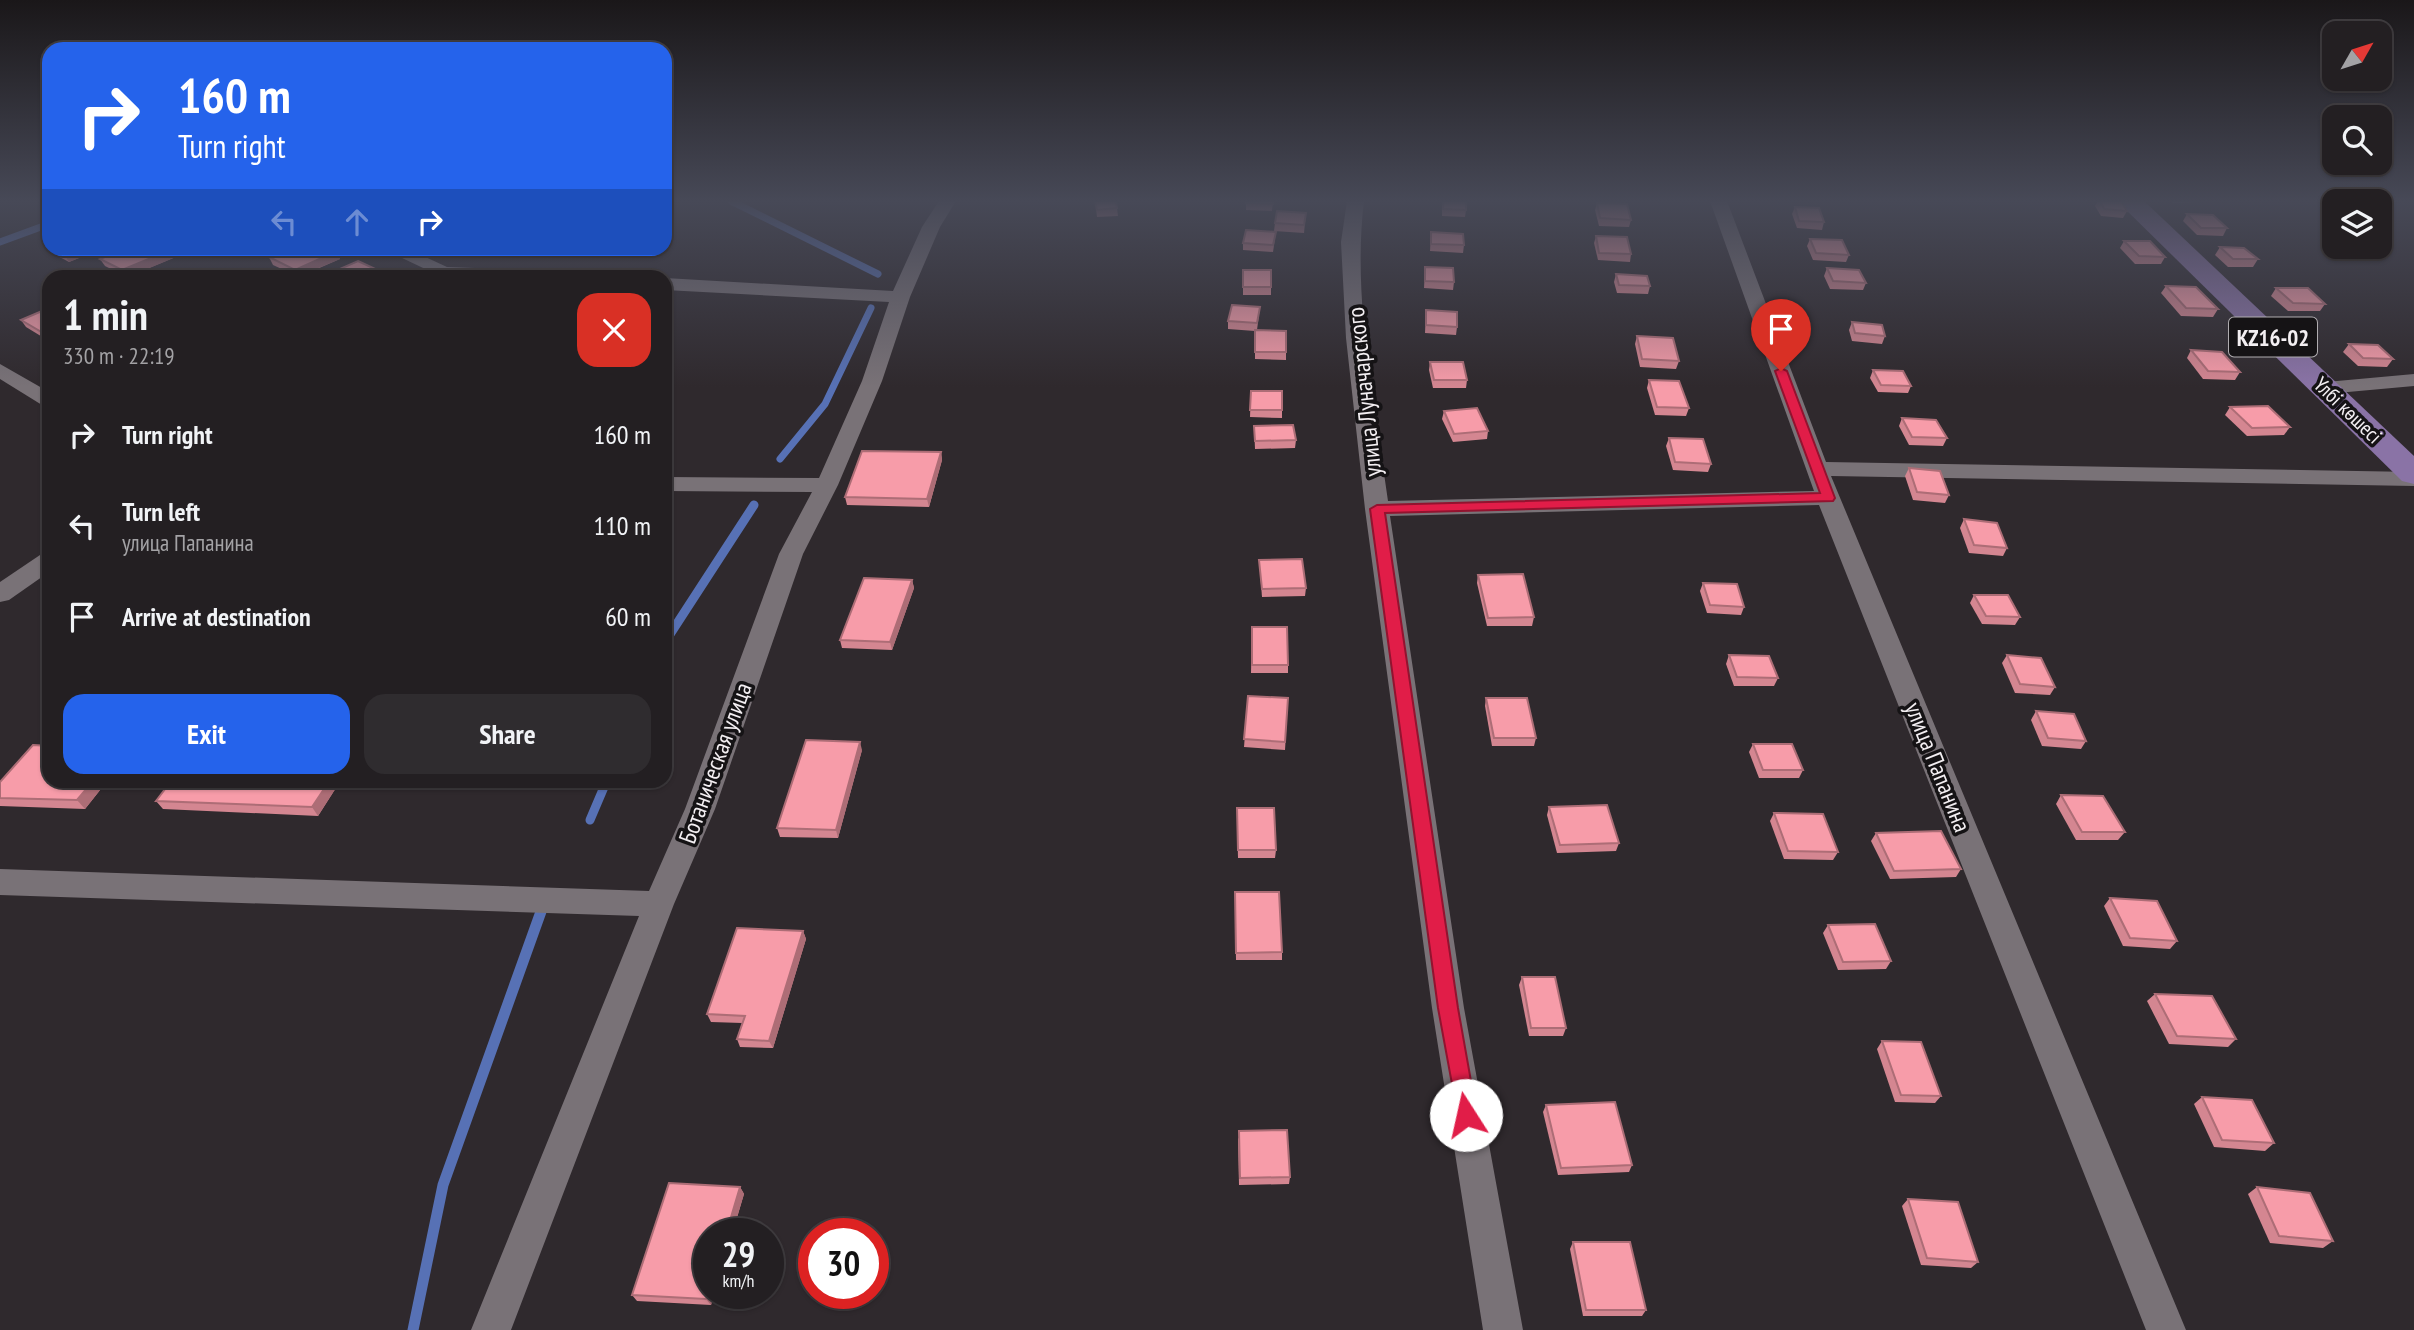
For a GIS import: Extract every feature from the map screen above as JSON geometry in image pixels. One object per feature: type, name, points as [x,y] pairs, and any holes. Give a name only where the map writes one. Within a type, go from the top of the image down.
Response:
[{"type":"main road","name":"Үлбі көшесі","points":[[2195,263],[2414,474]]},
{"type":"street","name":"Ботаническая улица","points":[[491,1330],[659,904],[700,809],[790,554],[827,485],[872,381],[900,297],[915,263]]},
{"type":"street","name":"улица Луначарского","points":[[1351,263],[1356,338],[1377,509],[1448,1008],[1503,1330]]},
{"type":"street","name":"улица Папанина","points":[[1741,263],[1828,498],[2165,1330]]},
{"type":"street","points":[[672,284],[900,297]]},
{"type":"street","points":[[0,370],[42,397]]},
{"type":"street","points":[[2326,387],[2414,380]]},
{"type":"street","points":[[1817,469],[2414,479]]},
{"type":"street","points":[[672,484],[827,485]]},
{"type":"street","points":[[1377,509],[1828,498]]},
{"type":"street","points":[[0,594],[42,566]]},
{"type":"street","points":[[0,882],[659,904]]},
{"type":"building","points":[[108,263],[139,263],[122,270]]},
{"type":"building","points":[[281,263],[310,263],[295,270]]},
{"type":"building","points":[[353,263],[362,263],[377,270],[338,270]]},
{"type":"building","points":[[1425,267],[1453,268],[1454,282],[1425,281]]},
{"type":"building","points":[[1827,268],[1859,270],[1866,283],[1833,281]]},
{"type":"building","points":[[1243,270],[1271,270],[1271,287],[1243,287]]},
{"type":"building","points":[[1616,274],[1647,276],[1650,286],[1619,285]]},
{"type":"building","points":[[2166,286],[2196,287],[2218,309],[2186,308]]},
{"type":"building","points":[[2276,288],[2308,288],[2325,304],[2293,303]]},
{"type":"building","points":[[1232,305],[1260,307],[1257,323],[1228,321]]},
{"type":"building","points":[[1426,310],[1457,312],[1457,327],[1426,325]]},
{"type":"building","points":[[42,311],[42,332],[21,320]]},
{"type":"building","points":[[1852,322],[1882,325],[1885,336],[1855,333]]},
{"type":"building","points":[[1255,330],[1286,331],[1286,352],[1255,352]]},
{"type":"building","points":[[1637,336],[1673,338],[1679,361],[1642,359]]},
{"type":"building","points":[[2349,344],[2378,345],[2393,359],[2363,358]]},
{"type":"building","points":[[2191,350],[2222,352],[2240,372],[2208,371]]},
{"type":"building","points":[[1430,362],[1463,362],[1467,380],[1434,380]]},
{"type":"building","points":[[1873,370],[1903,371],[1911,386],[1881,385]]},
{"type":"building","points":[[1649,380],[1679,381],[1689,408],[1657,407]]},
{"type":"building","points":[[1251,391],[1282,391],[1282,410],[1250,410]]},
{"type":"building","points":[[2268,406],[2290,427],[2252,428],[2230,407]]},
{"type":"building","points":[[1477,408],[1488,431],[1454,434],[1444,411]]},
{"type":"building","points":[[1902,418],[1936,420],[1947,438],[1912,437]]},
{"type":"building","points":[[1293,425],[1296,440],[1255,441],[1254,426]]},
{"type":"building","points":[[1669,438],[1703,439],[1711,464],[1675,462]]},
{"type":"building","points":[[862,451],[941,452],[927,499],[845,497]]},
{"type":"building","points":[[1909,468],[1940,471],[1949,495],[1917,492]]},
{"type":"building","points":[[1964,519],[1997,523],[2007,548],[1974,545]]},
{"type":"building","points":[[1302,559],[1306,588],[1262,589],[1259,560]]},
{"type":"building","points":[[1523,574],[1534,617],[1488,618],[1478,575]]},
{"type":"building","points":[[864,578],[912,580],[890,642],[840,640]]},
{"type":"building","points":[[1703,583],[1737,584],[1744,607],[1710,605]]},
{"type":"building","points":[[1974,595],[2008,595],[2020,617],[1986,616]]},
{"type":"building","points":[[1252,627],[1287,627],[1288,665],[1252,665]]},
{"type":"building","points":[[1729,655],[1769,656],[1778,678],[1737,677]]},
{"type":"building","points":[[2007,655],[2041,658],[2055,687],[2020,684]]},
{"type":"building","points":[[1248,696],[1288,698],[1285,742],[1244,739]]},
{"type":"building","points":[[1486,698],[1527,698],[1536,738],[1494,738]]},
{"type":"building","points":[[2036,711],[2074,714],[2086,741],[2048,738]]},
{"type":"building","points":[[806,740],[860,742],[836,830],[777,828]]},
{"type":"building","points":[[1753,744],[1792,744],[1803,770],[1763,770]]},
{"type":"building","points":[[33,745],[42,746],[42,788],[87,788],[77,800],[0,798],[0,782]]},
{"type":"building","points":[[166,788],[325,788],[312,807],[156,801]]},
{"type":"building","points":[[2061,795],[2103,796],[2125,832],[2082,832]]},
{"type":"building","points":[[1607,805],[1619,843],[1560,845],[1549,807]]},
{"type":"building","points":[[1237,808],[1274,808],[1276,850],[1238,850]]},
{"type":"building","points":[[1774,813],[1823,814],[1838,852],[1788,851]]},
{"type":"building","points":[[1941,831],[1961,869],[1894,871],[1876,833]]},
{"type":"building","points":[[1235,892],[1279,892],[1282,952],[1236,953]]},
{"type":"building","points":[[2110,898],[2157,901],[2177,941],[2130,938]]},
{"type":"building","points":[[1875,924],[1891,961],[1843,962],[1828,925]]},
{"type":"building","points":[[737,928],[803,931],[769,1041],[737,1039],[745,1016],[707,1014]]},
{"type":"building","points":[[1522,977],[1555,977],[1566,1028],[1531,1028]]},
{"type":"building","points":[[2155,994],[2212,996],[2236,1039],[2177,1036]]},
{"type":"building","points":[[1882,1041],[1921,1042],[1941,1096],[1901,1095]]},
{"type":"building","points":[[2202,1097],[2252,1100],[2274,1143],[2222,1140]]},
{"type":"building","points":[[1615,1102],[1632,1165],[1561,1168],[1546,1105]]},
{"type":"building","points":[[1287,1130],[1290,1177],[1240,1178],[1239,1131]]},
{"type":"building","points":[[669,1183],[740,1187],[731,1218],[693,1218],[693,1298],[632,1295]]},
{"type":"building","points":[[2257,1187],[2310,1193],[2333,1241],[2279,1236]]},
{"type":"building","points":[[1908,1199],[1958,1202],[1978,1262],[1927,1258]]},
{"type":"building","points":[[1573,1242],[1630,1242],[1646,1310],[1586,1310]]},
{"type":"waterway","points":[[856,263],[878,274]]},
{"type":"waterway","points":[[780,459],[825,404],[871,308]]},
{"type":"waterway","points":[[672,631],[754,505]]},
{"type":"waterway","points":[[590,820],[604,788]]},
{"type":"waterway","points":[[413,1330],[443,1185],[543,906]]},
{"type":"route","points":[[1466,1115],[1448,1008],[1377,509],[1828,498],[1781,371]]}]
